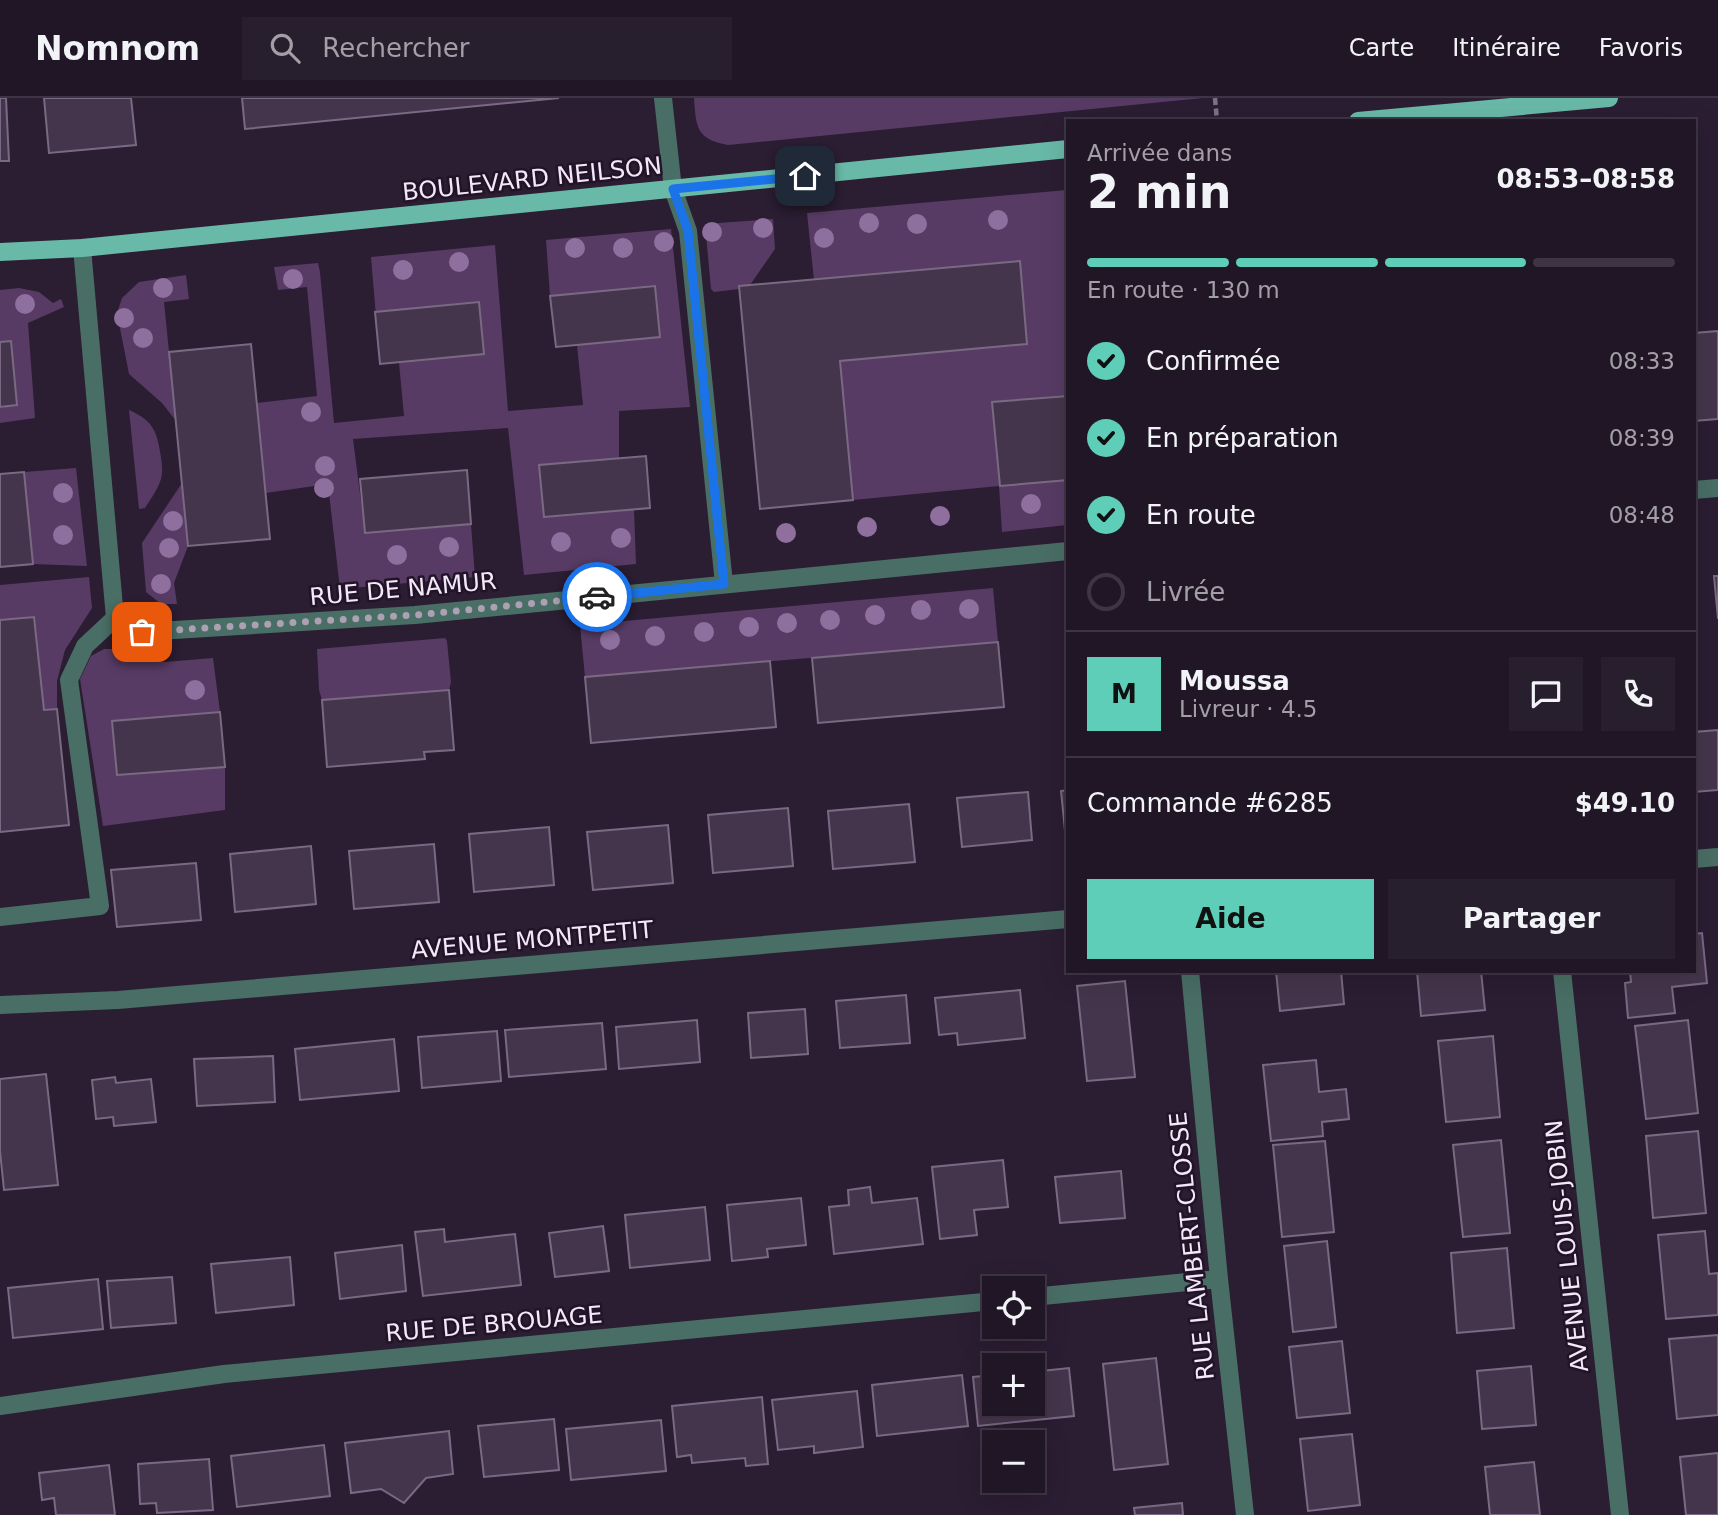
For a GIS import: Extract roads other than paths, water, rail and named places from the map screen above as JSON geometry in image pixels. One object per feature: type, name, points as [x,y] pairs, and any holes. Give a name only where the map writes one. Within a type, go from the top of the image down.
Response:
[{"type":"main road","points":[[1380,119],[1609,98]]},
{"type":"main road","name":"BOULEVARD NEILSON","points":[[0,252],[82,248],[1066,149]]},
{"type":"street","points":[[663,98],[673,189],[688,231],[724,584]]},
{"type":"street","points":[[0,917],[100,906],[69,680],[85,646],[115,618],[82,248]]},
{"type":"street","points":[[1696,491],[1718,488]]},
{"type":"street","name":"RUE DE NAMUR","points":[[115,618],[142,632],[415,615],[1066,551]]},
{"type":"street","points":[[1696,859],[1718,857]]},
{"type":"street","name":"AVENUE MONTPETIT","points":[[0,1005],[132,999],[1066,919]]},
{"type":"street","name":"RUE LAMBERT-CLOSSE","points":[[1189,973],[1245,1515]]},
{"type":"street","name":"AVENUE LOUIS-JOBIN","points":[[1562,973],[1620,1515]]},
{"type":"street","points":[[1045,1296],[1219,1279]]},
{"type":"street","name":"RUE DE BROUAGE","points":[[0,1406],[224,1374],[982,1302]]}]
